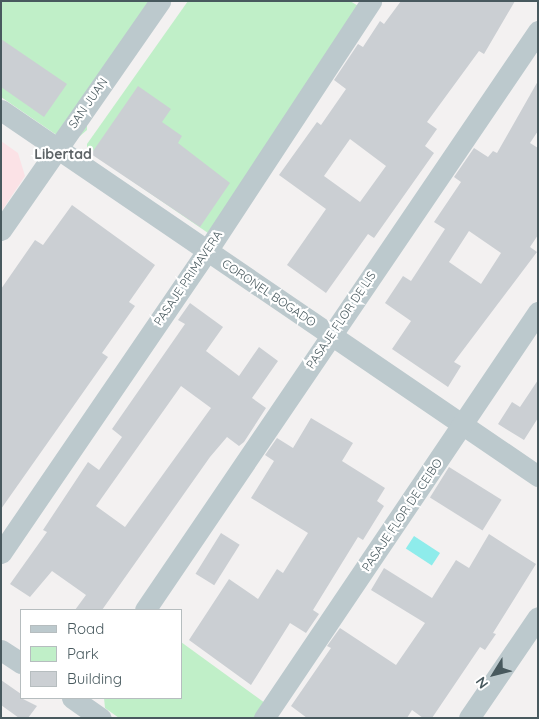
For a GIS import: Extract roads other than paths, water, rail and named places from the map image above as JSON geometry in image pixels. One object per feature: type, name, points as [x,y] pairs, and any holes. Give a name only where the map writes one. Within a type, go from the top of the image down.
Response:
[{"type":"street","name":"SAN JUAN","points":[[1,230],[160,1]]},
{"type":"street","name":"PASAJE PRIMAVERA","points":[[1,553],[207,251],[371,1]]},
{"type":"street","name":"PASAJE FLOR DE LIS","points":[[146,609],[538,31]]},
{"type":"street","name":"CORONEL BOGADO","points":[[1,110],[538,476]]},
{"type":"street","name":"PASAJE FLOR DE CEIBO","points":[[264,718],[538,312]]},
{"type":"street","points":[[477,715],[538,617]]},
{"type":"street","points":[[1,650],[20,662]]},
{"type":"street","points":[[78,704],[101,718]]},
{"type":"water","points":[[414,536],[440,553],[432,565],[406,549]]},
{"type":"district","name":"Libertad","points":[[63,154]]}]
